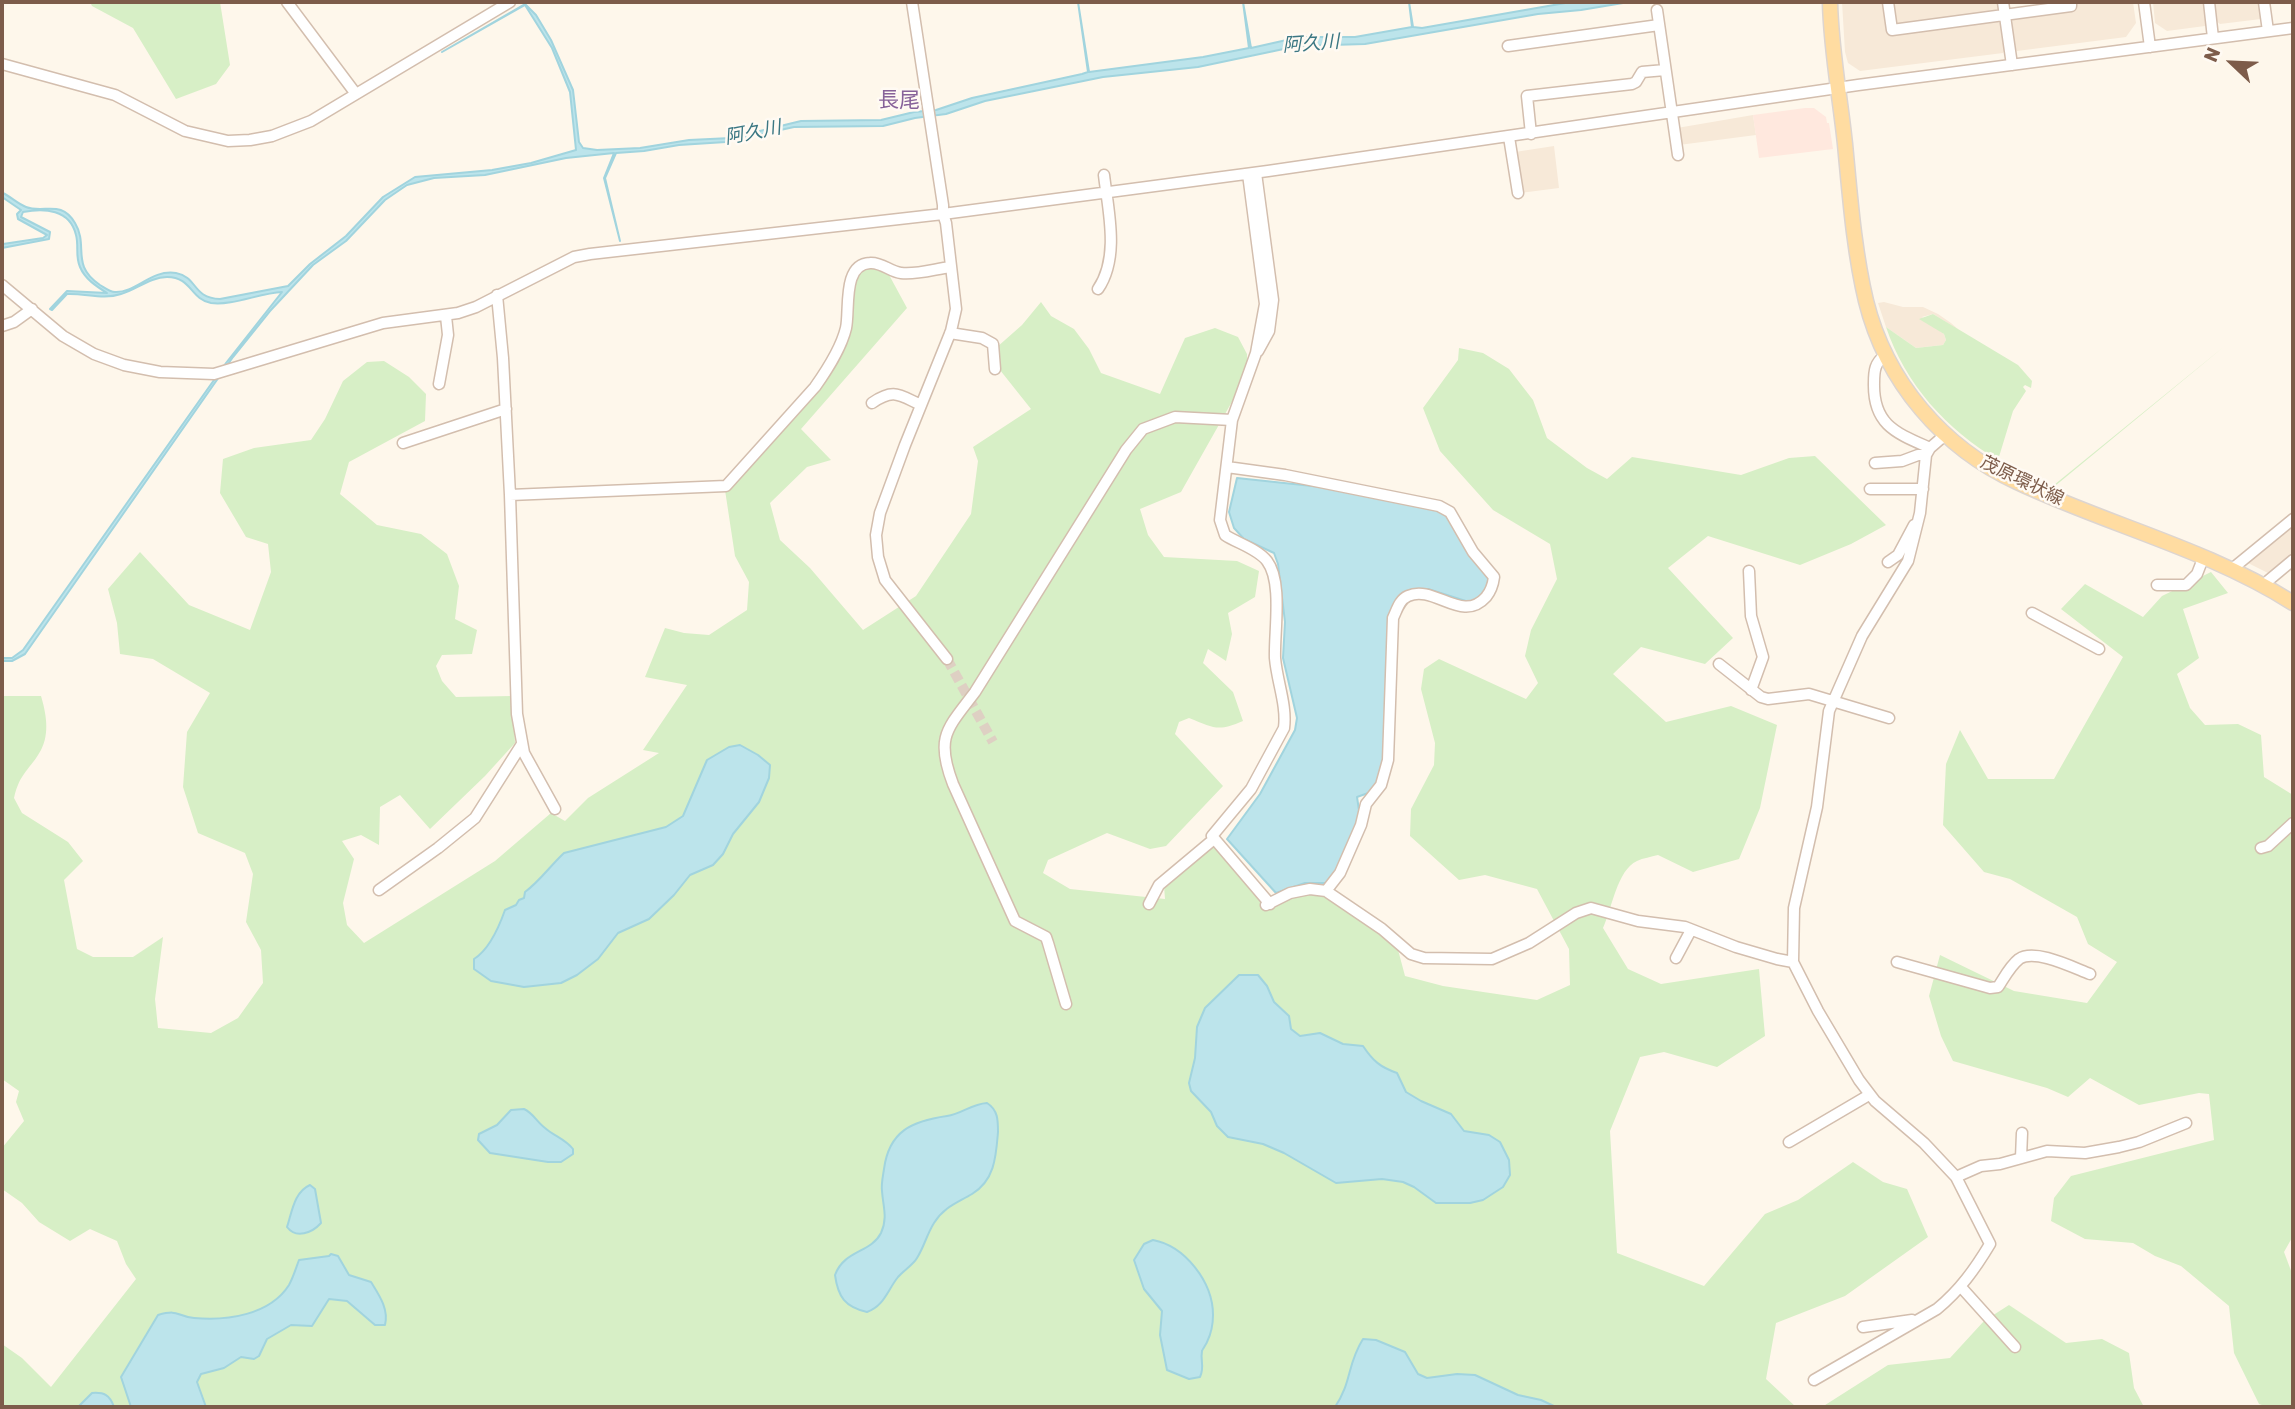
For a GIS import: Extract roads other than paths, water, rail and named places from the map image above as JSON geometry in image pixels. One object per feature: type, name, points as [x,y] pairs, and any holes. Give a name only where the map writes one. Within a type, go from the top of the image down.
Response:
[{"type":"main road","name":"茂原環状線","points":[[1830,2],[1847,170],[1866,301],[1885,355],[1911,397],[1945,435],[1985,466],[2015,482],[2204,556],[2293,603]]},
{"type":"street","points":[[287,2],[356,94]]},
{"type":"street","points":[[2,64],[103,91],[185,131],[228,141],[272,136],[289,130],[356,94],[510,2]]},
{"type":"street","points":[[912,2],[946,223],[956,309],[950,333],[880,513],[876,535],[885,580],[947,659]]},
{"type":"street","points":[[1888,2],[1892,30],[2071,6],[2071,2]]},
{"type":"street","points":[[2003,2],[2012,65]]},
{"type":"street","points":[[2144,2],[2150,47]]},
{"type":"street","points":[[2208,2],[2213,38]]},
{"type":"street","points":[[2264,2],[2268,32]]},
{"type":"street","points":[[1657,10],[1678,155]]},
{"type":"street","points":[[1508,46],[1659,25]]},
{"type":"street","points":[[2,285],[63,336],[94,354],[124,365],[186,375],[214,374],[383,323],[446,316],[476,307],[574,257],[590,254],[1106,193],[1838,89],[2293,28]]},
{"type":"street","points":[[1531,134],[1527,96],[1632,83],[1636,82],[1642,72],[1665,70]]},
{"type":"street","points":[[1509,137],[1518,193]]},
{"type":"street","points":[[1252,173],[1273,310],[1269,331],[1256,353],[1233,419],[1220,520],[1225,535],[1263,557],[1269,564],[1274,584],[1275,659],[1285,718],[1284,729],[1251,789],[1212,836],[1214,839],[1268,904],[1310,889],[1326,891],[1382,929],[1411,954],[1424,958],[1492,959],[1529,943],[1576,913],[1591,908],[1638,921],[1675,925],[1736,947],[1793,962]]},
{"type":"street","points":[[1098,289],[1104,281],[1111,248],[1104,175]]},
{"type":"street","points":[[510,495],[726,486],[815,387],[825,372],[846,329],[849,283],[862,264],[871,262],[899,274],[950,267]]},
{"type":"street","points":[[497,295],[506,409],[517,714],[522,744],[555,809]]},
{"type":"street","points":[[2,326],[14,322],[32,310]]},
{"type":"street","points":[[439,384],[448,335],[446,316]]},
{"type":"street","points":[[950,333],[982,338],[993,344],[995,369]]},
{"type":"street","points":[[1885,355],[1874,369],[1874,395],[1878,412],[1895,431],[1928,452]]},
{"type":"street","points":[[872,403],[886,394],[893,393],[921,405]]},
{"type":"street","points":[[403,443],[506,409]]},
{"type":"street","points":[[1066,1004],[1045,937],[1015,921],[953,784],[943,748],[947,729],[975,692],[1126,450],[1143,429],[1175,417],[1233,419]]},
{"type":"street","points":[[1875,463],[1902,461],[1928,452],[1945,435]]},
{"type":"street","points":[[1814,1380],[1937,1309],[1961,1287],[1990,1244],[1956,1177],[1924,1143],[1869,1095],[1818,1011],[1793,962],[1794,908],[1817,807],[1825,738],[1833,701],[1862,636],[1908,561],[1920,513],[1928,452]]},
{"type":"street","points":[[1227,467],[1308,479],[1439,506],[1450,512],[1473,552],[1494,577],[1490,593],[1479,605],[1466,607],[1422,594],[1409,595],[1400,602],[1393,618],[1388,760],[1381,785],[1366,804],[1361,825],[1340,873],[1326,891]]},
{"type":"street","points":[[1870,489],[1923,489]]},
{"type":"street","points":[[1888,562],[1898,555],[1920,513]]},
{"type":"street","points":[[2232,569],[2293,519]]},
{"type":"street","points":[[2157,585],[2186,585],[2192,581],[2204,556]]},
{"type":"street","points":[[2263,585],[2293,560]]},
{"type":"street","points":[[1749,571],[1751,617],[1763,657],[1751,690]]},
{"type":"street","points":[[2032,613],[2099,649]]},
{"type":"street","points":[[1719,664],[1751,690],[1768,699],[1803,694],[1889,718]]},
{"type":"street","points":[[379,890],[475,818],[522,744]]},
{"type":"street","points":[[2261,848],[2269,846],[2293,823]]},
{"type":"street","points":[[1149,904],[1159,885],[1214,839]]},
{"type":"street","points":[[1676,958],[1691,930]]},
{"type":"street","points":[[1897,962],[1990,988],[1998,987],[2019,960],[2026,956],[2049,958],[2090,974]]},
{"type":"street","points":[[1789,1142],[1869,1095]]},
{"type":"street","points":[[1956,1177],[1981,1166],[2047,1151],[2085,1153],[2119,1147],[2140,1142],[2186,1123]]},
{"type":"street","points":[[2021,1158],[2022,1133]]},
{"type":"street","points":[[1961,1287],[2015,1347]]},
{"type":"street","points":[[1863,1326],[1920,1318]]},
{"type":"water","name":"阿久川","points":[[1078,2],[1089,72],[1249,48],[1243,2],[1251,48],[1300,37],[1355,37],[1412,27],[1409,2],[1413,27],[1422,28],[1571,2],[1629,2],[1538,14],[1365,44],[1298,46],[1198,67],[1103,77],[985,101],[946,114],[883,126],[794,127],[726,142],[616,153],[605,178],[620,241],[604,178],[614,153],[566,158],[485,175],[434,178],[407,185],[385,200],[346,241],[313,265],[270,311],[233,357],[25,654],[12,661],[2,661],[2,658],[12,658],[23,650],[226,363],[282,292],[228,303],[211,303],[204,301],[181,280],[167,277],[155,279],[114,296],[67,294],[52,310],[50,309],[67,291],[107,293],[91,282],[82,271],[73,226],[55,212],[23,212],[21,217],[50,232],[49,239],[2,248],[3,244],[43,238],[47,235],[18,219],[17,214],[21,210],[2,197],[2,178],[3,193],[20,204],[33,209],[58,209],[70,216],[79,231],[85,270],[107,290],[123,291],[159,274],[176,273],[183,275],[204,295],[220,299],[288,286],[310,264],[346,236],[383,197],[415,177],[492,170],[531,163],[576,150],[570,92],[552,48],[525,5],[442,52],[525,4],[536,15],[551,40],[573,90],[579,142],[583,148],[597,150],[731,138],[801,121],[881,120],[936,110],[972,98],[1082,74],[1088,72]]},
{"type":"water","points":[[1237,478],[1350,490],[1439,506],[1489,578],[1487,590],[1472,603],[1428,589],[1414,589],[1399,597],[1384,774],[1371,792],[1357,797],[1360,817],[1343,861],[1326,883],[1305,883],[1276,893],[1227,839],[1260,794],[1295,730],[1297,718],[1283,658],[1285,622],[1278,564],[1274,553],[1244,539],[1234,528],[1229,512]]},
{"type":"water","points":[[740,745],[770,765],[769,778],[759,802],[733,834],[723,854],[713,865],[690,875],[649,919],[618,933],[598,959],[561,983],[524,987],[491,981],[474,969],[474,959],[489,944],[505,910],[524,898],[525,892],[564,853],[666,827],[683,816],[707,760],[729,747]]},
{"type":"water","points":[[1239,975],[1258,975],[1267,986],[1274,1002],[1289,1016],[1291,1029],[1300,1036],[1320,1033],[1343,1044],[1363,1046],[1377,1063],[1397,1073],[1406,1092],[1451,1114],[1464,1131],[1489,1135],[1500,1142],[1509,1160],[1510,1175],[1503,1187],[1483,1200],[1470,1203],[1436,1203],[1403,1182],[1382,1179],[1336,1183],[1263,1144],[1228,1137],[1217,1126],[1211,1112],[1191,1091],[1189,1083],[1195,1058],[1197,1027],[1205,1008]]},
{"type":"water","points":[[987,1103],[995,1112],[998,1132],[990,1175],[980,1188],[942,1213],[915,1261],[898,1277],[877,1306],[867,1312],[848,1304],[838,1289],[835,1275],[845,1261],[877,1240],[881,1233],[885,1217],[882,1188],[884,1169],[891,1145],[904,1130],[913,1125]]},
{"type":"water","points":[[524,1109],[548,1131],[570,1146],[573,1154],[561,1162],[548,1162],[490,1153],[478,1140],[479,1134],[497,1125],[511,1110]]},
{"type":"water","points":[[310,1185],[315,1189],[321,1223],[309,1232],[295,1233],[287,1227],[292,1209],[300,1192]]},
{"type":"water","points":[[1153,1240],[1176,1250],[1186,1258],[1195,1267],[1208,1290],[1213,1322],[1210,1336],[1202,1351],[1200,1377],[1189,1379],[1167,1370],[1160,1335],[1162,1311],[1144,1289],[1134,1260],[1144,1244]]},
{"type":"water","points":[[331,1254],[338,1256],[349,1275],[371,1282],[384,1308],[385,1325],[375,1325],[347,1301],[329,1299],[312,1326],[291,1325],[267,1339],[259,1356],[254,1359],[241,1357],[224,1368],[201,1374],[197,1382],[206,1407],[131,1407],[121,1377],[158,1315],[174,1313],[207,1319],[247,1314],[271,1303],[281,1295],[299,1260]]},
{"type":"water","points":[[1363,1339],[1376,1340],[1405,1352],[1418,1374],[1427,1378],[1457,1374],[1475,1375],[1518,1395],[1541,1400],[1556,1407],[1335,1407]]},
{"type":"water","points":[[92,1393],[106,1395],[114,1407],[78,1407]]},
{"type":"tunnel","points":[[947,659],[993,742]]},
{"type":"district","name":"長尾","points":[[899,101]]}]
